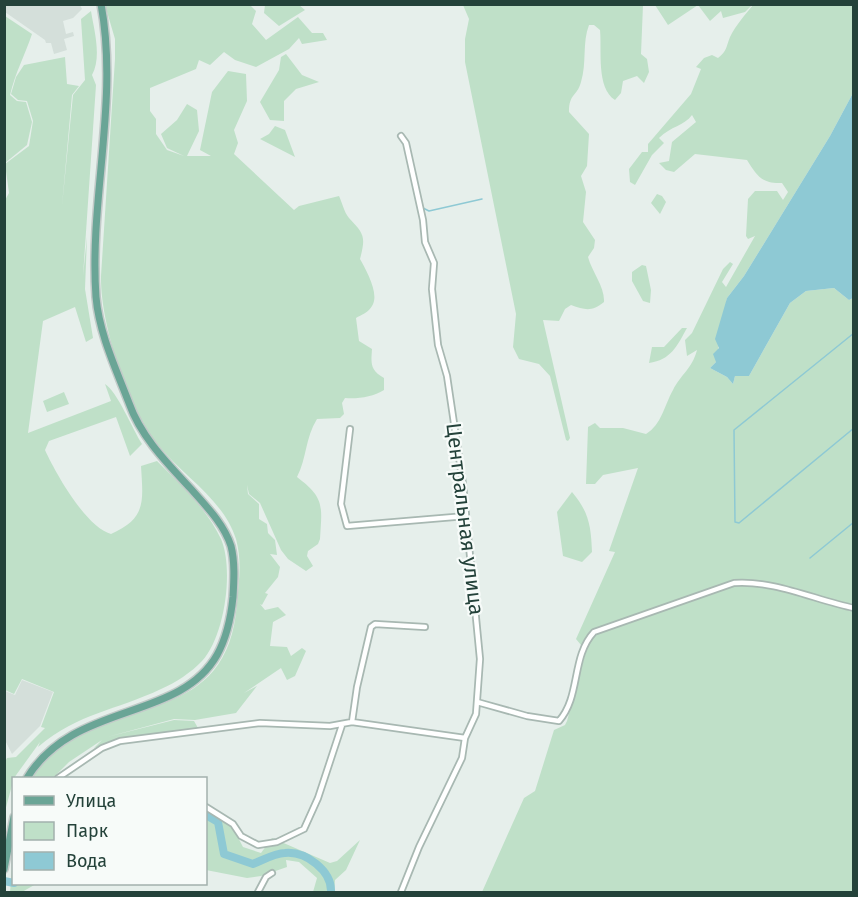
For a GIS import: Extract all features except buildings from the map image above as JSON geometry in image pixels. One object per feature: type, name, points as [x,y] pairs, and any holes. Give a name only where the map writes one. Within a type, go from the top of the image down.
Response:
[{"type":"main road","points":[[28,777],[46,754],[86,726],[166,697],[203,673],[223,643],[233,597],[233,559],[228,538],[214,516],[145,435],[130,407],[98,311],[98,212],[107,84],[106,40],[101,4]]},
{"type":"main road","points":[[4,869],[12,831]]},
{"type":"street","name":"Центральная улица","points":[[400,136],[406,143],[423,220],[425,242],[434,263],[432,289],[438,345],[447,376],[466,516],[480,659],[477,702],[472,727],[465,738],[462,759],[419,847],[401,892]]},
{"type":"street","points":[[350,429],[341,504],[347,526],[466,516]]},
{"type":"street","points":[[477,702],[526,716],[559,721],[570,706],[580,653],[594,632],[734,583],[745,582],[789,591],[854,608]]},
{"type":"street","points":[[352,722],[371,627],[375,624],[424,627]]},
{"type":"street","points":[[59,777],[91,754],[120,741],[246,724],[342,725],[352,722],[465,738]]},
{"type":"street","points":[[207,808],[233,824],[241,836],[258,845],[277,842],[304,829],[318,798],[342,725]]},
{"type":"street","points":[[258,892],[266,877],[272,873]]},
{"type":"shaded area","points":[[4,5],[80,5],[82,9],[73,18],[63,21],[66,34],[73,32],[74,36],[64,39],[67,50],[54,54],[51,43],[46,43],[5,12]]},
{"type":"shaded area","points":[[22,680],[53,692],[40,726],[12,754],[5,740],[5,691],[15,695]]},
{"type":"green space","points":[[752,4],[745,12],[723,18],[721,11],[710,21],[698,5],[668,25],[655,5]]},
{"type":"green space","points":[[105,5],[250,5],[256,11],[252,24],[266,40],[298,17],[312,33],[323,33],[327,40],[302,44],[299,38],[289,49],[256,67],[235,60],[224,52],[210,65],[199,60],[196,69],[150,88],[150,111],[156,119],[156,134],[167,150],[184,156],[167,148],[161,134],[177,120],[187,104],[197,110],[199,131],[187,156],[211,156],[200,150],[212,92],[228,71],[246,74],[247,101],[234,130],[238,143],[234,154],[294,210],[299,206],[339,196],[347,216],[358,228],[363,240],[360,259],[371,282],[374,301],[371,308],[356,318],[359,341],[372,349],[372,366],[384,378],[384,390],[365,397],[345,398],[342,403],[344,414],[340,418],[317,419],[313,426],[297,477],[313,491],[321,510],[320,539],[318,544],[308,551],[307,556],[313,566],[306,571],[288,559],[281,550],[260,503],[249,494],[247,485],[248,494],[259,504],[259,519],[267,524],[268,533],[275,540],[277,555],[270,554],[280,567],[278,577],[265,593],[268,594],[262,605],[260,604],[265,610],[278,607],[286,615],[273,622],[270,646],[287,647],[291,656],[302,648],[306,651],[295,676],[287,680],[281,668],[244,693],[257,686],[236,713],[195,720],[174,719],[107,737],[174,720],[194,721],[198,728],[122,738],[94,748],[102,740],[69,762],[54,777],[31,777],[49,753],[77,735],[166,702],[192,689],[214,670],[229,643],[237,603],[239,555],[230,525],[213,500],[169,457],[148,430],[118,365],[105,317],[101,276],[115,39]]},
{"type":"green space","points":[[265,5],[299,5],[305,10],[279,26],[264,13]]},
{"type":"green space","points":[[463,5],[643,5],[641,54],[647,59],[649,72],[644,83],[637,76],[623,81],[621,93],[615,100],[609,94],[602,78],[600,30],[594,25],[589,25],[583,75],[569,106],[569,112],[589,134],[587,166],[581,176],[586,192],[583,222],[595,240],[594,248],[588,257],[604,296],[604,302],[588,309],[571,305],[565,309],[559,321],[543,320],[570,438],[568,441],[550,376],[539,364],[519,359],[513,347],[516,314],[465,62],[465,39],[469,19]]},
{"type":"green space","points":[[753,5],[853,5],[853,93],[830,136],[744,276],[727,298],[716,362],[710,368],[727,377],[733,384],[735,376],[749,376],[790,303],[806,291],[834,288],[849,300],[853,298],[853,892],[482,892],[524,798],[535,791],[554,730],[565,725],[567,721],[586,651],[576,639],[615,552],[609,551],[638,468],[603,475],[595,484],[586,484],[588,427],[595,423],[600,428],[623,428],[646,434],[656,425],[676,384],[695,357],[697,350],[687,356],[685,340],[692,333],[723,269],[730,262],[733,264],[722,282],[726,287],[755,236],[748,239],[746,236],[748,199],[755,191],[777,191],[783,200],[788,192],[782,183],[770,182],[761,178],[747,160],[695,154],[674,172],[666,170],[659,163],[669,161],[672,142],[696,122],[692,115],[659,138],[664,143],[652,155],[635,185],[630,182],[629,169],[642,152],[648,152],[648,144],[691,94],[701,69],[696,67],[704,58],[712,55],[718,58],[723,53],[735,28]]},
{"type":"green space","points":[[91,11],[97,52],[92,75],[96,85],[83,276],[87,237],[85,289],[93,338],[86,342],[75,307],[43,321],[28,433],[111,401],[105,384],[120,402],[142,444],[130,456],[116,417],[49,441],[45,450],[56,472],[82,511],[101,529],[111,534],[123,528],[137,515],[142,499],[141,466],[157,461],[201,507],[215,528],[225,552],[227,584],[222,619],[210,650],[202,661],[183,677],[166,687],[68,726],[38,747],[40,742],[15,777],[12,777],[5,811],[5,762],[7,758],[16,757],[45,728],[41,727],[54,692],[22,679],[14,694],[5,690],[4,202],[9,193],[5,164],[29,146],[33,121],[27,101],[18,100],[11,94],[16,77],[24,65],[65,57],[67,84],[79,86],[72,95],[62,206],[73,95],[85,80],[81,19]]},
{"type":"green space","points":[[5,16],[32,34],[10,95],[17,101],[26,102],[32,122],[27,145],[5,163]]},
{"type":"green space","points":[[286,54],[302,75],[319,82],[296,89],[284,101],[284,121],[270,120],[260,102],[279,70],[281,57]]},
{"type":"green space","points":[[275,126],[285,130],[295,157],[260,139],[269,134]]},
{"type":"green space","points":[[657,194],[662,196],[666,202],[660,214],[651,203]]},
{"type":"green space","points":[[642,265],[646,266],[651,290],[650,303],[643,301],[632,281],[632,272]]},
{"type":"green space","points":[[682,328],[687,328],[672,351],[663,359],[649,363],[652,347],[664,347]]},
{"type":"green space","points":[[64,392],[69,404],[47,412],[43,401]]},
{"type":"green space","points":[[572,492],[586,513],[591,534],[592,552],[582,562],[563,556],[557,512]]},
{"type":"green space","points":[[207,811],[232,826],[243,847],[261,853],[272,838],[330,863],[337,861],[360,840],[346,870],[335,880],[334,892],[313,892],[317,878],[299,862],[286,860],[287,867],[247,878],[207,870]]},
{"type":"green space","points":[[12,868],[12,885],[34,885],[22,892],[10,892]]},
{"type":"water","points":[[853,93],[853,298],[849,300],[834,288],[806,291],[790,303],[749,376],[735,376],[733,384],[727,377],[710,368],[716,362],[713,354],[719,348],[715,339],[727,298],[744,276],[830,136]]},
{"type":"waterway","points":[[423,208],[429,211],[482,199]]},
{"type":"waterway","points":[[854,333],[734,430],[735,522],[739,523],[854,428]]},
{"type":"waterway","points":[[810,558],[854,522]]},
{"type":"waterway","points":[[207,816],[218,822],[224,854],[253,864],[281,853],[301,855],[322,870],[330,884],[331,892]]},
{"type":"waterway","points":[[4,881],[12,883]]}]
